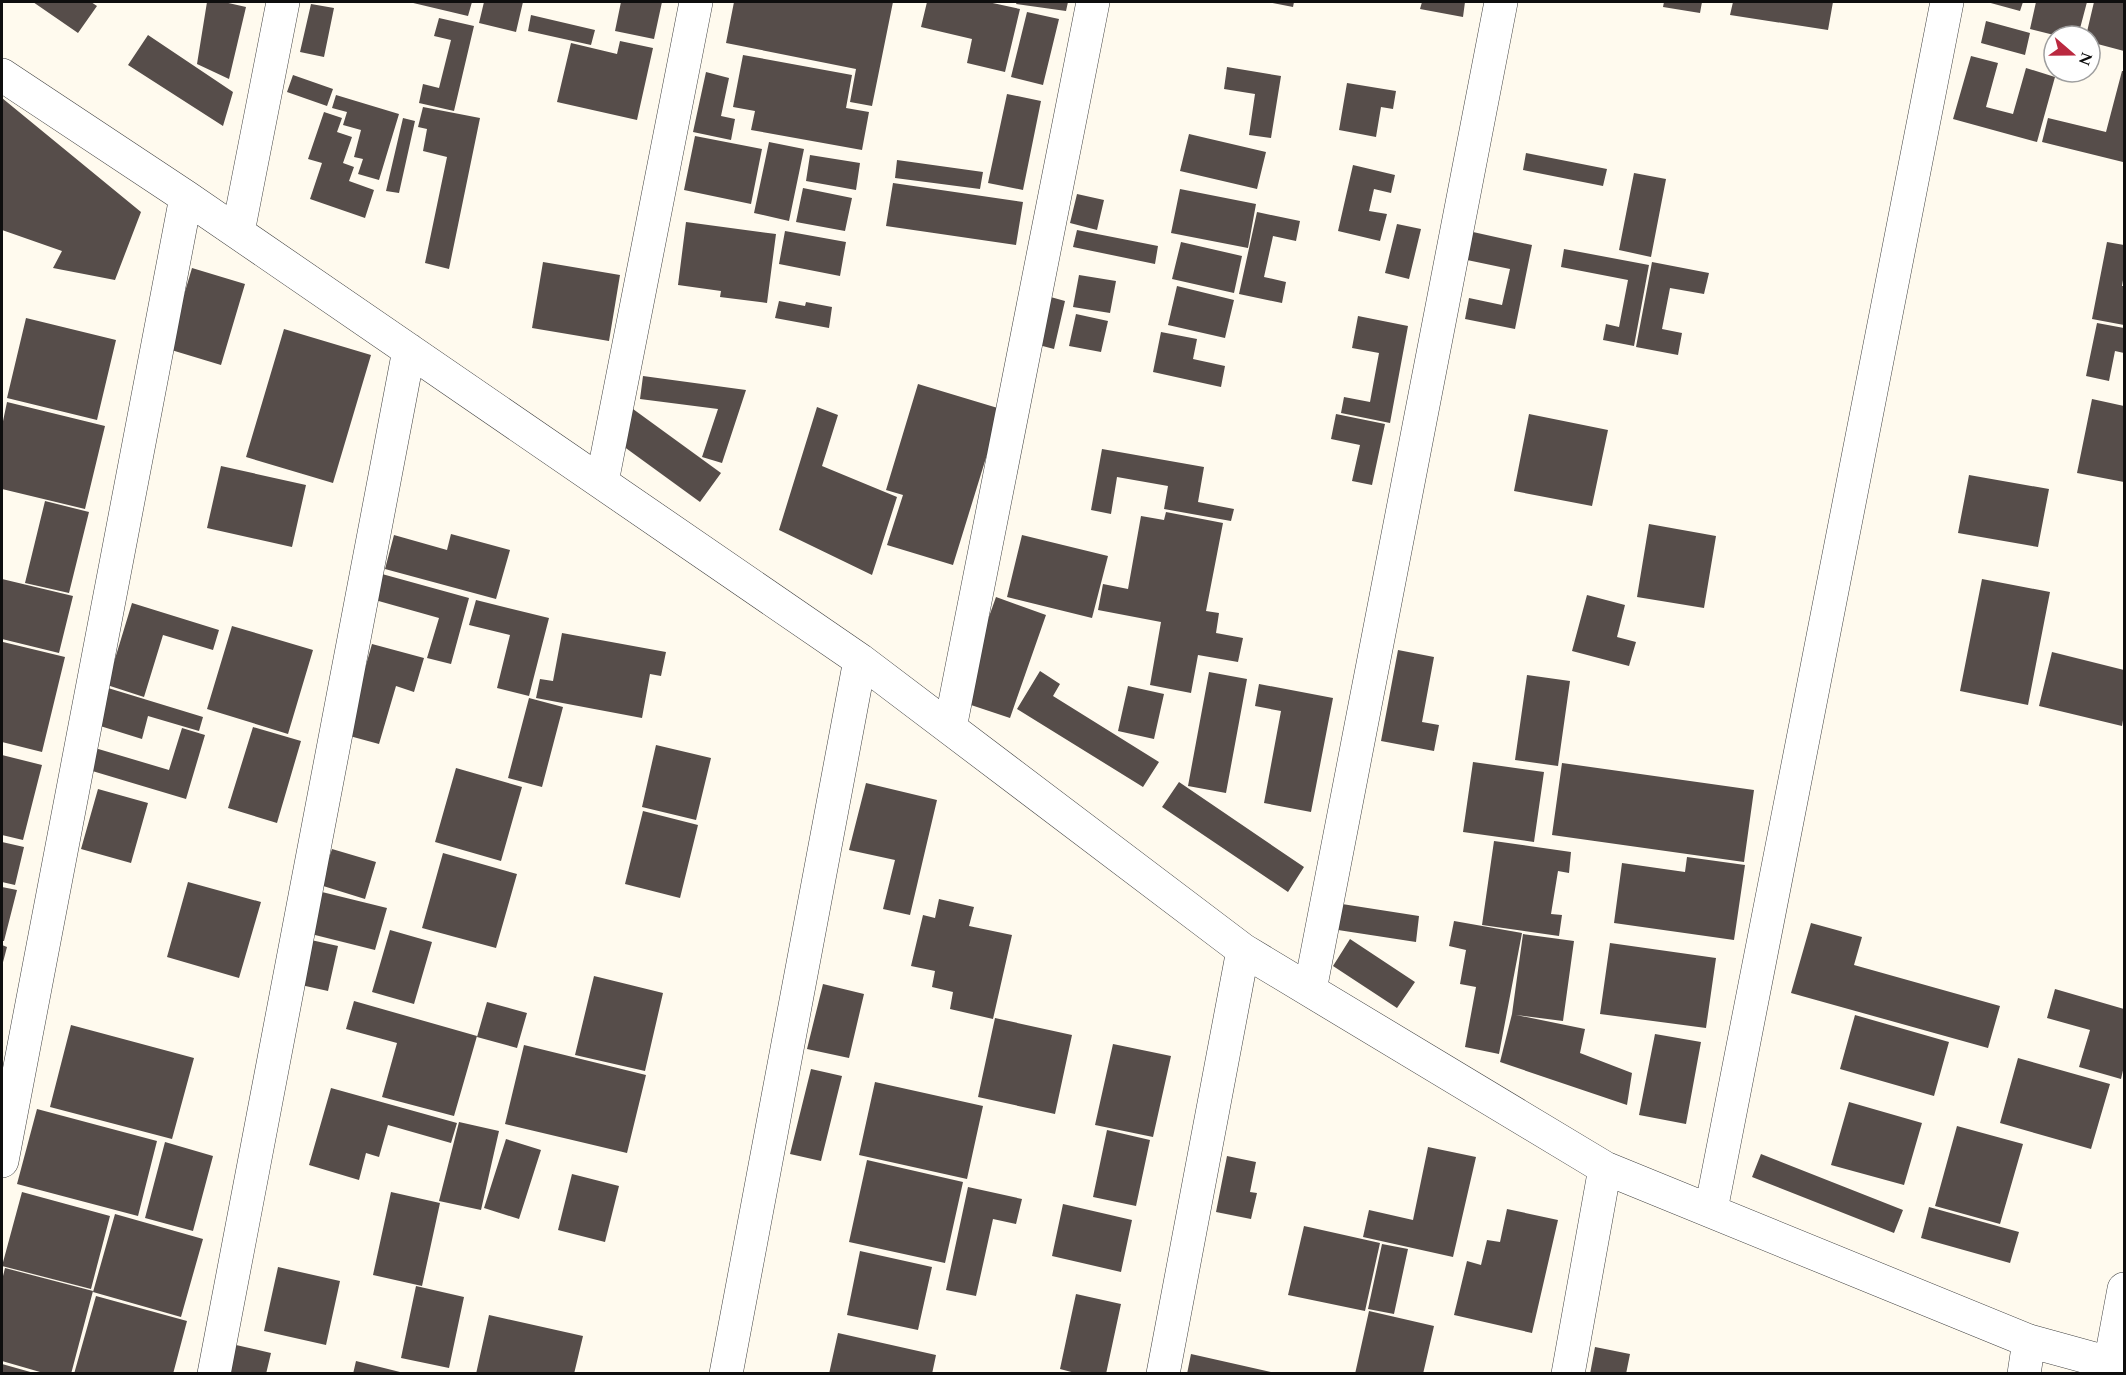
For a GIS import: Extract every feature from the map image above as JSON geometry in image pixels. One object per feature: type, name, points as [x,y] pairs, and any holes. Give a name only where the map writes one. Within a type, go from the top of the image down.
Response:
[{"type":"street","points":[[238,232],[283,2]]},
{"type":"street","points":[[602,482],[696,2]]},
{"type":"street","points":[[950,728],[1093,2]]},
{"type":"street","points":[[1310,990],[1501,2]]},
{"type":"street","points":[[1711,1210],[1947,2]]},
{"type":"street","points":[[2,75],[186,196],[860,660],[1243,950],[1605,1168],[2029,1341],[2117,1365],[2124,1289]]},
{"type":"street","points":[[2,1161],[186,196]]},
{"type":"street","points":[[214,1374],[410,350]]},
{"type":"street","points":[[726,1374],[860,660]]},
{"type":"street","points":[[1163,1374],[1243,950]]},
{"type":"street","points":[[1568,1374],[1605,1168]]},
{"type":"street","points":[[2024,1374],[2029,1341]]},
{"type":"building","points":[[33,2],[91,2],[97,6],[78,33]]},
{"type":"building","points":[[207,2],[224,2],[246,7],[229,79],[197,64]]},
{"type":"building","points":[[409,2],[472,2],[468,16]]},
{"type":"building","points":[[484,2],[523,2],[516,32],[479,23]]},
{"type":"building","points":[[621,2],[662,2],[654,39],[615,31]]},
{"type":"building","points":[[734,2],[893,2],[872,106],[850,102],[856,69],[726,43]]},
{"type":"building","points":[[927,2],[988,2],[1020,9],[1005,72],[967,63],[972,39],[921,27]]},
{"type":"building","points":[[1017,2],[1068,2],[1066,11],[1016,4]]},
{"type":"building","points":[[1267,2],[1294,2],[1293,7]]},
{"type":"building","points":[[1422,2],[1465,2],[1463,17],[1420,9]]},
{"type":"building","points":[[1664,2],[1702,2],[1700,13],[1663,7]]},
{"type":"building","points":[[1733,2],[1833,2],[1828,30],[1730,15]]},
{"type":"building","points":[[1987,2],[2023,2],[2020,11]]},
{"type":"building","points":[[2036,2],[2087,2],[2081,24],[2042,24],[2042,32],[2030,29]]},
{"type":"building","points":[[2094,2],[2124,2],[2124,51],[2102,45],[2102,24],[2089,24]]},
{"type":"building","points":[[311,4],[334,8],[324,57],[300,52]]},
{"type":"building","points":[[1027,12],[1059,19],[1043,85],[1011,77]]},
{"type":"building","points":[[531,15],[595,30],[591,45],[528,31]]},
{"type":"building","points":[[439,18],[474,26],[454,111],[419,103],[423,84],[439,88],[451,40],[434,36]]},
{"type":"building","points":[[1986,21],[2030,33],[2025,55],[1981,43]]},
{"type":"building","points":[[148,35],[233,92],[223,126],[128,65]]},
{"type":"building","points":[[620,41],[653,48],[637,120],[557,102],[571,43],[617,54]]},
{"type":"building","points":[[743,55],[852,75],[846,108],[869,112],[862,150],[751,130],[755,111],[733,107]]},
{"type":"building","points":[[1971,56],[1998,63],[1986,107],[2013,114],[2026,68],[2042,73],[2042,84],[2053,84],[2037,142],[1953,119]]},
{"type":"building","points":[[1227,67],[1281,76],[1271,138],[1249,135],[1255,94],[1224,89]]},
{"type":"building","points":[[2122,71],[2124,71],[2123,162],[2042,142],[2048,118],[2106,132]]},
{"type":"building","points":[[706,72],[729,78],[721,116],[735,119],[731,140],[693,132]]},
{"type":"building","points":[[293,75],[333,89],[327,106],[287,92]]},
{"type":"building","points":[[1347,83],[1396,91],[1393,109],[1381,107],[1376,137],[1339,130]]},
{"type":"building","points":[[1007,94],[1041,101],[1023,190],[988,183]]},
{"type":"building","points":[[336,95],[399,114],[379,180],[358,174],[363,159],[354,157],[361,130],[343,125],[347,112],[332,108]]},
{"type":"building","points":[[2,98],[141,212],[115,280],[53,268],[62,251],[2,230]]},
{"type":"building","points":[[423,107],[480,118],[449,269],[425,263],[447,157],[423,151],[427,129],[418,127]]},
{"type":"building","points":[[324,112],[342,118],[337,132],[352,137],[343,163],[354,167],[349,181],[374,190],[365,218],[310,199],[322,163],[308,159]]},
{"type":"building","points":[[403,118],[415,121],[399,193],[386,191]]},
{"type":"building","points":[[1189,134],[1266,152],[1257,189],[1180,171]]},
{"type":"building","points":[[695,136],[762,149],[751,204],[684,190]]},
{"type":"building","points":[[769,142],[804,149],[789,221],[754,213]]},
{"type":"building","points":[[1526,153],[1607,169],[1603,186],[1523,170]]},
{"type":"building","points":[[810,155],[860,163],[856,190],[806,181]]},
{"type":"building","points":[[897,160],[983,172],[980,189],[895,178]]},
{"type":"building","points":[[1353,165],[1395,175],[1391,193],[1374,189],[1369,211],[1387,214],[1380,241],[1338,231]]},
{"type":"building","points":[[1634,173],[1666,179],[1651,257],[1619,250]]},
{"type":"building","points":[[893,183],[1023,202],[1016,245],[886,226]]},
{"type":"building","points":[[803,188],[852,198],[845,231],[796,222]]},
{"type":"building","points":[[1180,189],[1256,204],[1248,248],[1171,233]]},
{"type":"building","points":[[1077,194],[1104,200],[1097,230],[1070,223]]},
{"type":"building","points":[[1257,212],[1300,221],[1296,241],[1273,236],[1264,277],[1286,282],[1282,303],[1239,294]]},
{"type":"building","points":[[686,222],[776,234],[767,303],[720,297],[721,291],[678,285]]},
{"type":"building","points":[[1397,224],[1421,229],[1409,279],[1385,273]]},
{"type":"building","points":[[1077,230],[1158,246],[1155,264],[1073,247]]},
{"type":"building","points":[[785,231],[846,242],[840,276],[779,264]]},
{"type":"building","points":[[1473,232],[1532,245],[1515,329],[1465,319],[1469,298],[1502,305],[1510,269],[1467,260]]},
{"type":"building","points":[[1181,242],[1242,256],[1234,293],[1172,279]]},
{"type":"building","points":[[2107,242],[2124,245],[2122,286],[2124,286],[2124,325],[2092,319]]},
{"type":"building","points":[[1564,249],[1649,265],[1634,346],[1603,340],[1606,324],[1619,327],[1628,280],[1561,267]]},
{"type":"building","points":[[543,262],[620,275],[609,341],[532,328]]},
{"type":"building","points":[[1652,262],[1709,273],[1704,294],[1670,288],[1662,329],[1682,333],[1678,355],[1636,347]]},
{"type":"building","points":[[192,268],[245,284],[221,365],[168,349]]},
{"type":"building","points":[[1079,275],[1116,281],[1110,313],[1073,307]]},
{"type":"building","points":[[1177,286],[1234,300],[1225,338],[1168,325]]},
{"type":"building","points":[[1047,296],[1065,301],[1054,349],[1035,344]]},
{"type":"building","points":[[779,301],[805,306],[806,302],[832,307],[829,328],[775,318]]},
{"type":"building","points":[[1076,314],[1108,321],[1101,352],[1069,346]]},
{"type":"building","points":[[1358,316],[1408,326],[1390,423],[1341,413],[1344,397],[1370,402],[1379,353],[1352,348]]},
{"type":"building","points":[[26,318],[116,340],[97,420],[7,398]]},
{"type":"building","points":[[2097,323],[2124,328],[2124,353],[2115,351],[2109,381],[2086,376]]},
{"type":"building","points":[[284,329],[371,355],[333,483],[246,457]]},
{"type":"building","points":[[1161,332],[1197,339],[1193,359],[1225,366],[1221,387],[1153,372]]},
{"type":"building","points":[[643,376],[746,390],[722,463],[702,457],[718,409],[640,399]]},
{"type":"building","points":[[918,384],[1001,409],[953,565],[887,545],[903,495],[886,490]]},
{"type":"building","points":[[2092,399],[2124,406],[2124,482],[2077,473]]},
{"type":"building","points":[[7,402],[105,426],[85,509],[2,489],[2,426]]},
{"type":"building","points":[[817,407],[838,415],[822,466],[897,497],[872,575],[779,530]]},
{"type":"building","points":[[633,409],[721,473],[700,502],[612,438]]},
{"type":"building","points":[[1336,414],[1385,424],[1372,485],[1352,481],[1360,445],[1331,439]]},
{"type":"building","points":[[1529,414],[1608,430],[1592,506],[1514,491]]},
{"type":"building","points":[[1102,449],[1204,467],[1198,502],[1234,509],[1231,521],[1164,509],[1168,486],[1117,477],[1111,514],[1091,510]]},
{"type":"building","points":[[221,466],[306,485],[292,547],[207,528]]},
{"type":"building","points":[[1969,475],[2049,489],[2038,547],[1958,533]]},
{"type":"building","points":[[45,501],[89,512],[69,593],[25,583]]},
{"type":"building","points":[[1166,512],[1223,523],[1206,611],[1219,613],[1216,633],[1243,638],[1238,662],[1198,655],[1191,693],[1150,685],[1161,622],[1098,610],[1103,584],[1128,589],[1141,516],[1164,520]]},
{"type":"building","points":[[1649,524],[1716,536],[1704,608],[1637,597]]},
{"type":"building","points":[[451,534],[510,550],[496,599],[385,569],[394,535],[447,550]]},
{"type":"building","points":[[1022,535],[1108,556],[1092,618],[1007,597]]},
{"type":"building","points":[[382,574],[469,598],[451,664],[427,658],[439,618],[375,600]]},
{"type":"building","points":[[2,579],[73,596],[59,653],[2,639]]},
{"type":"building","points":[[1982,579],[2050,592],[2028,705],[1960,691]]},
{"type":"building","points":[[1587,595],[1625,605],[1617,637],[1636,642],[1629,666],[1572,651]]},
{"type":"building","points":[[996,597],[1046,615],[1010,718],[959,701]]},
{"type":"building","points":[[476,600],[549,618],[529,696],[497,688],[510,635],[469,625]]},
{"type":"building","points":[[132,603],[219,630],[213,650],[163,635],[144,697],[107,685]]},
{"type":"building","points":[[232,626],[313,650],[288,734],[207,709]]},
{"type":"building","points":[[562,633],[666,652],[661,676],[650,674],[642,718],[536,698],[540,679],[553,681]]},
{"type":"building","points":[[3,642],[65,657],[42,752],[2,742]]},
{"type":"building","points":[[372,644],[424,658],[414,692],[396,686],[379,744],[346,735]]},
{"type":"building","points":[[1398,650],[1434,657],[1422,722],[1439,725],[1434,751],[1381,741]]},
{"type":"building","points":[[2052,652],[2124,670],[2122,726],[2039,706]]},
{"type":"building","points":[[1040,671],[1060,684],[1053,696],[1159,762],[1143,787],[1017,709]]},
{"type":"building","points":[[1209,672],[1247,679],[1226,793],[1188,786]]},
{"type":"building","points":[[1527,675],[1570,681],[1558,766],[1515,760]]},
{"type":"building","points":[[1259,684],[1333,698],[1311,812],[1264,803],[1281,711],[1255,706]]},
{"type":"building","points":[[1128,686],[1164,694],[1154,739],[1118,731]]},
{"type":"building","points":[[108,688],[203,717],[199,731],[148,716],[142,739],[97,725]]},
{"type":"building","points":[[529,698],[563,707],[542,787],[508,778]]},
{"type":"building","points":[[253,727],[301,741],[277,823],[228,808]]},
{"type":"building","points":[[182,728],[205,735],[186,799],[89,770],[95,748],[169,770]]},
{"type":"building","points":[[656,745],[711,758],[696,820],[642,807]]},
{"type":"building","points":[[2,755],[42,765],[23,840],[2,835]]},
{"type":"building","points":[[1473,762],[1544,772],[1534,842],[1463,832]]},
{"type":"building","points":[[1562,763],[1754,790],[1744,862],[1552,835]]},
{"type":"building","points":[[456,768],[522,787],[501,861],[435,842]]},
{"type":"building","points":[[1179,782],[1304,867],[1288,892],[1162,807]]},
{"type":"building","points":[[866,783],[937,800],[910,915],[883,909],[895,860],[849,850]]},
{"type":"building","points":[[98,789],[148,803],[131,863],[81,849]]},
{"type":"building","points":[[643,811],[698,825],[680,898],[625,884]]},
{"type":"building","points":[[1494,841],[1571,852],[1569,873],[1558,871],[1551,914],[1562,915],[1559,936],[1482,925]]},
{"type":"building","points":[[2,842],[24,847],[15,885],[2,882]]},
{"type":"building","points":[[332,849],[376,862],[365,899],[320,885]]},
{"type":"building","points":[[443,853],[517,874],[496,948],[422,928]]},
{"type":"building","points":[[1687,857],[1745,865],[1734,940],[1614,923],[1622,863],[1685,872]]},
{"type":"building","points":[[188,882],[261,902],[239,978],[167,957]]},
{"type":"building","points":[[2,887],[17,890],[4,941],[2,941]]},
{"type":"building","points":[[322,892],[387,908],[375,950],[311,934]]},
{"type":"building","points":[[939,899],[974,907],[969,926],[1012,935],[993,1019],[950,1009],[953,992],[932,987],[935,971],[911,966],[923,915],[935,918]]},
{"type":"building","points":[[1342,904],[1419,916],[1416,942],[1338,930]]},
{"type":"building","points":[[1454,921],[1522,933],[1499,1054],[1465,1047],[1476,987],[1460,984],[1466,950],[1449,946]]},
{"type":"building","points":[[1811,923],[1862,937],[1854,965],[2000,1006],[1988,1048],[1791,993]]},
{"type":"building","points":[[390,930],[432,942],[414,1004],[372,992]]},
{"type":"building","points":[[1523,934],[1574,941],[1563,1021],[1516,1015],[1585,1029],[1580,1053],[1632,1073],[1627,1105],[1500,1062],[1512,1014]]},
{"type":"building","points":[[1350,939],[1415,982],[1397,1008],[1333,966]]},
{"type":"building","points":[[311,940],[338,946],[328,991],[301,985]]},
{"type":"building","points":[[1610,943],[1716,958],[1706,1028],[1600,1014]]},
{"type":"building","points":[[2,945],[7,947],[2,966]]},
{"type":"building","points":[[594,976],[663,993],[645,1071],[575,1055]]},
{"type":"building","points":[[823,984],[864,994],[849,1058],[807,1049]]},
{"type":"building","points":[[2055,989],[2124,1009],[2124,1066],[2121,1079],[2079,1067],[2090,1030],[2047,1018]]},
{"type":"building","points":[[354,1001],[477,1036],[454,1116],[382,1097],[397,1043],[346,1029]]},
{"type":"building","points":[[487,1002],[527,1013],[517,1048],[477,1037]]},
{"type":"building","points":[[1855,1015],[1949,1042],[1934,1096],[1840,1069]]},
{"type":"building","points":[[995,1018],[1072,1035],[1055,1114],[978,1097]]},
{"type":"building","points":[[71,1025],[194,1058],[172,1139],[50,1107]]},
{"type":"building","points":[[1655,1034],[1701,1042],[1686,1124],[1639,1115]]},
{"type":"building","points":[[1113,1044],[1171,1056],[1153,1137],[1095,1125]]},
{"type":"building","points":[[524,1045],[646,1075],[627,1153],[505,1124]]},
{"type":"building","points":[[2018,1058],[2110,1084],[2091,1149],[2000,1123]]},
{"type":"building","points":[[811,1069],[842,1076],[821,1161],[790,1154]]},
{"type":"building","points":[[875,1082],[983,1106],[967,1179],[859,1155]]},
{"type":"building","points":[[331,1088],[457,1123],[451,1143],[388,1125],[379,1157],[366,1153],[359,1180],[309,1165]]},
{"type":"building","points":[[1849,1102],[1922,1123],[1904,1185],[1831,1165]]},
{"type":"building","points":[[37,1109],[157,1141],[138,1216],[17,1184]]},
{"type":"building","points":[[459,1122],[499,1131],[481,1210],[439,1201]]},
{"type":"building","points":[[1957,1126],[2023,1144],[2000,1224],[1935,1206]]},
{"type":"building","points":[[1107,1130],[1150,1140],[1136,1206],[1093,1197]]},
{"type":"building","points":[[506,1139],[541,1150],[519,1219],[484,1208]]},
{"type":"building","points":[[165,1142],[213,1156],[193,1231],[145,1218]]},
{"type":"building","points":[[1428,1147],[1476,1157],[1453,1257],[1363,1237],[1369,1210],[1413,1220]]},
{"type":"building","points":[[1761,1154],[1903,1210],[1894,1233],[1752,1177]]},
{"type":"building","points":[[1227,1156],[1256,1162],[1250,1192],[1257,1193],[1251,1219],[1216,1212]]},
{"type":"building","points":[[867,1160],[963,1182],[945,1263],[849,1242]]},
{"type":"building","points":[[572,1174],[619,1186],[605,1242],[558,1230]]},
{"type":"building","points":[[968,1187],[1022,1199],[1016,1224],[993,1219],[976,1296],[946,1290]]},
{"type":"building","points":[[22,1192],[110,1216],[91,1289],[2,1266]]},
{"type":"building","points":[[391,1192],[440,1203],[422,1286],[373,1275]]},
{"type":"building","points":[[1063,1204],[1132,1220],[1121,1272],[1052,1256]]},
{"type":"building","points":[[1929,1207],[2019,1232],[2010,1263],[1921,1238]]},
{"type":"building","points":[[1507,1209],[1558,1220],[1532,1333],[1454,1315],[1467,1261],[1481,1265],[1487,1240],[1500,1242]]},
{"type":"building","points":[[115,1214],[203,1239],[181,1317],[93,1292]]},
{"type":"building","points":[[1304,1226],[1380,1243],[1365,1311],[1288,1295]]},
{"type":"building","points":[[1382,1244],[1408,1249],[1394,1314],[1368,1309]]},
{"type":"building","points":[[860,1251],[932,1267],[918,1330],[847,1315]]},
{"type":"building","points":[[278,1267],[340,1281],[326,1345],[264,1331]]},
{"type":"building","points":[[5,1268],[93,1291],[71,1374],[47,1374],[2,1361],[2,1280]]},
{"type":"building","points":[[416,1286],[464,1297],[449,1368],[401,1358]]},
{"type":"building","points":[[1076,1294],[1121,1304],[1106,1374],[1079,1374],[1060,1369]]},
{"type":"building","points":[[96,1296],[187,1321],[173,1374],[74,1374]]},
{"type":"building","points":[[1369,1311],[1434,1326],[1423,1374],[1355,1374]]},
{"type":"building","points":[[489,1315],[583,1336],[574,1374],[476,1374]]},
{"type":"building","points":[[838,1333],[936,1355],[932,1374],[829,1374]]},
{"type":"building","points":[[236,1345],[271,1353],[266,1374],[229,1374]]},
{"type":"building","points":[[1595,1347],[1630,1354],[1626,1374],[1590,1374]]},
{"type":"building","points":[[1191,1354],[1275,1373],[1275,1374],[1187,1374]]},
{"type":"building","points":[[356,1361],[404,1373],[404,1374],[353,1374]]},
{"type":"building","points":[[2,1364],[34,1373],[34,1374],[2,1374]]}]
